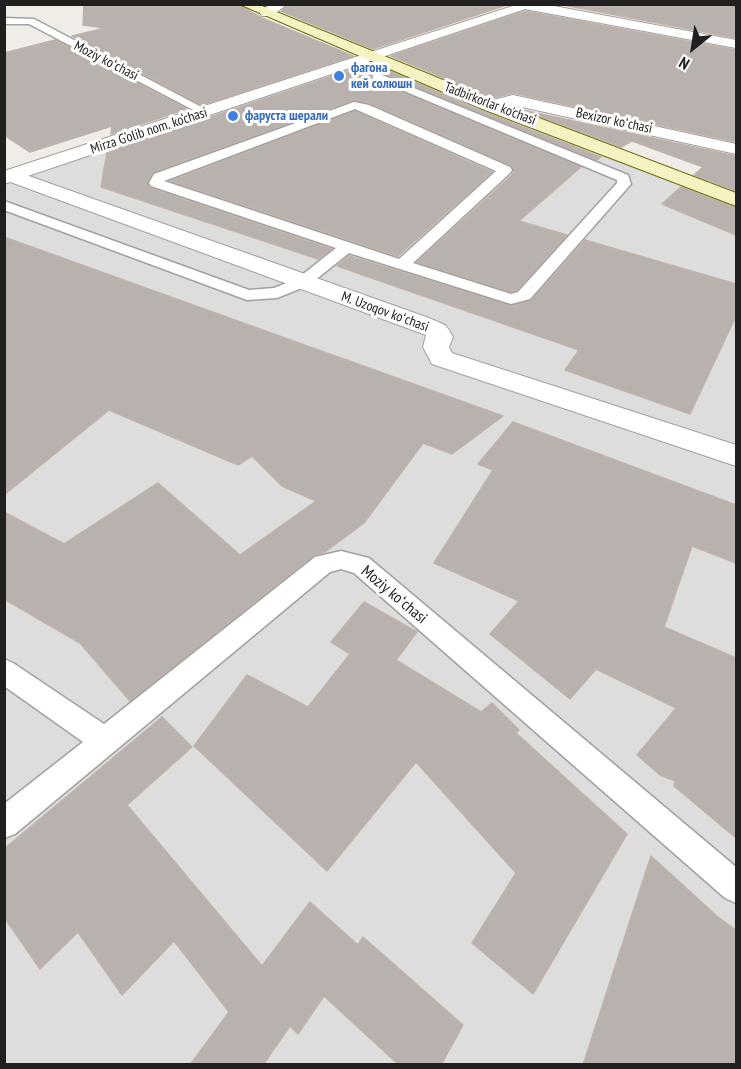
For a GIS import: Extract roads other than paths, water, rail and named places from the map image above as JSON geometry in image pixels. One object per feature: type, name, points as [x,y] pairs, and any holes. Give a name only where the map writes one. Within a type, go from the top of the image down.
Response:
[{"type":"main road","name":"Tadbirkorlar ko'chasi","points":[[245,4],[274,9],[372,58],[491,111],[648,165],[736,200]]},
{"type":"street","points":[[532,5],[736,44]]},
{"type":"street","name":"Mirza G‘olib nom. ko‘chasi","points":[[8,177],[532,5]]},
{"type":"street","name":"Bexizor koʻchasi","points":[[491,111],[513,100],[736,149]]},
{"type":"street","name":"M. Uzoqov koʻchasi","points":[[8,177],[436,330],[441,337],[436,347],[441,358],[736,456]]},
{"type":"lane","name":"Moziy koʻchasi","points":[[4,21],[31,21],[205,112]]},
{"type":"lane","points":[[377,76],[491,111],[623,178]]},
{"type":"lane","points":[[402,265],[505,170],[365,107],[354,105],[156,180],[156,183],[402,265],[511,299],[524,296],[624,184],[623,178]]},
{"type":"lane","points":[[430,136],[491,111]]},
{"type":"lane","points":[[623,178],[648,165]]},
{"type":"lane","points":[[4,205],[247,295],[277,293],[303,282],[347,247]]},
{"type":"lane","name":"Moziy koʻchasi","points":[[4,823],[323,564],[341,560],[361,565],[736,886]]},
{"type":"lane","points":[[4,671],[105,741]]},
{"type":"place","name":"фагона кей солюшн","points":[[339,76]]},
{"type":"place","name":"фаруста шерали","points":[[233,116]]}]
